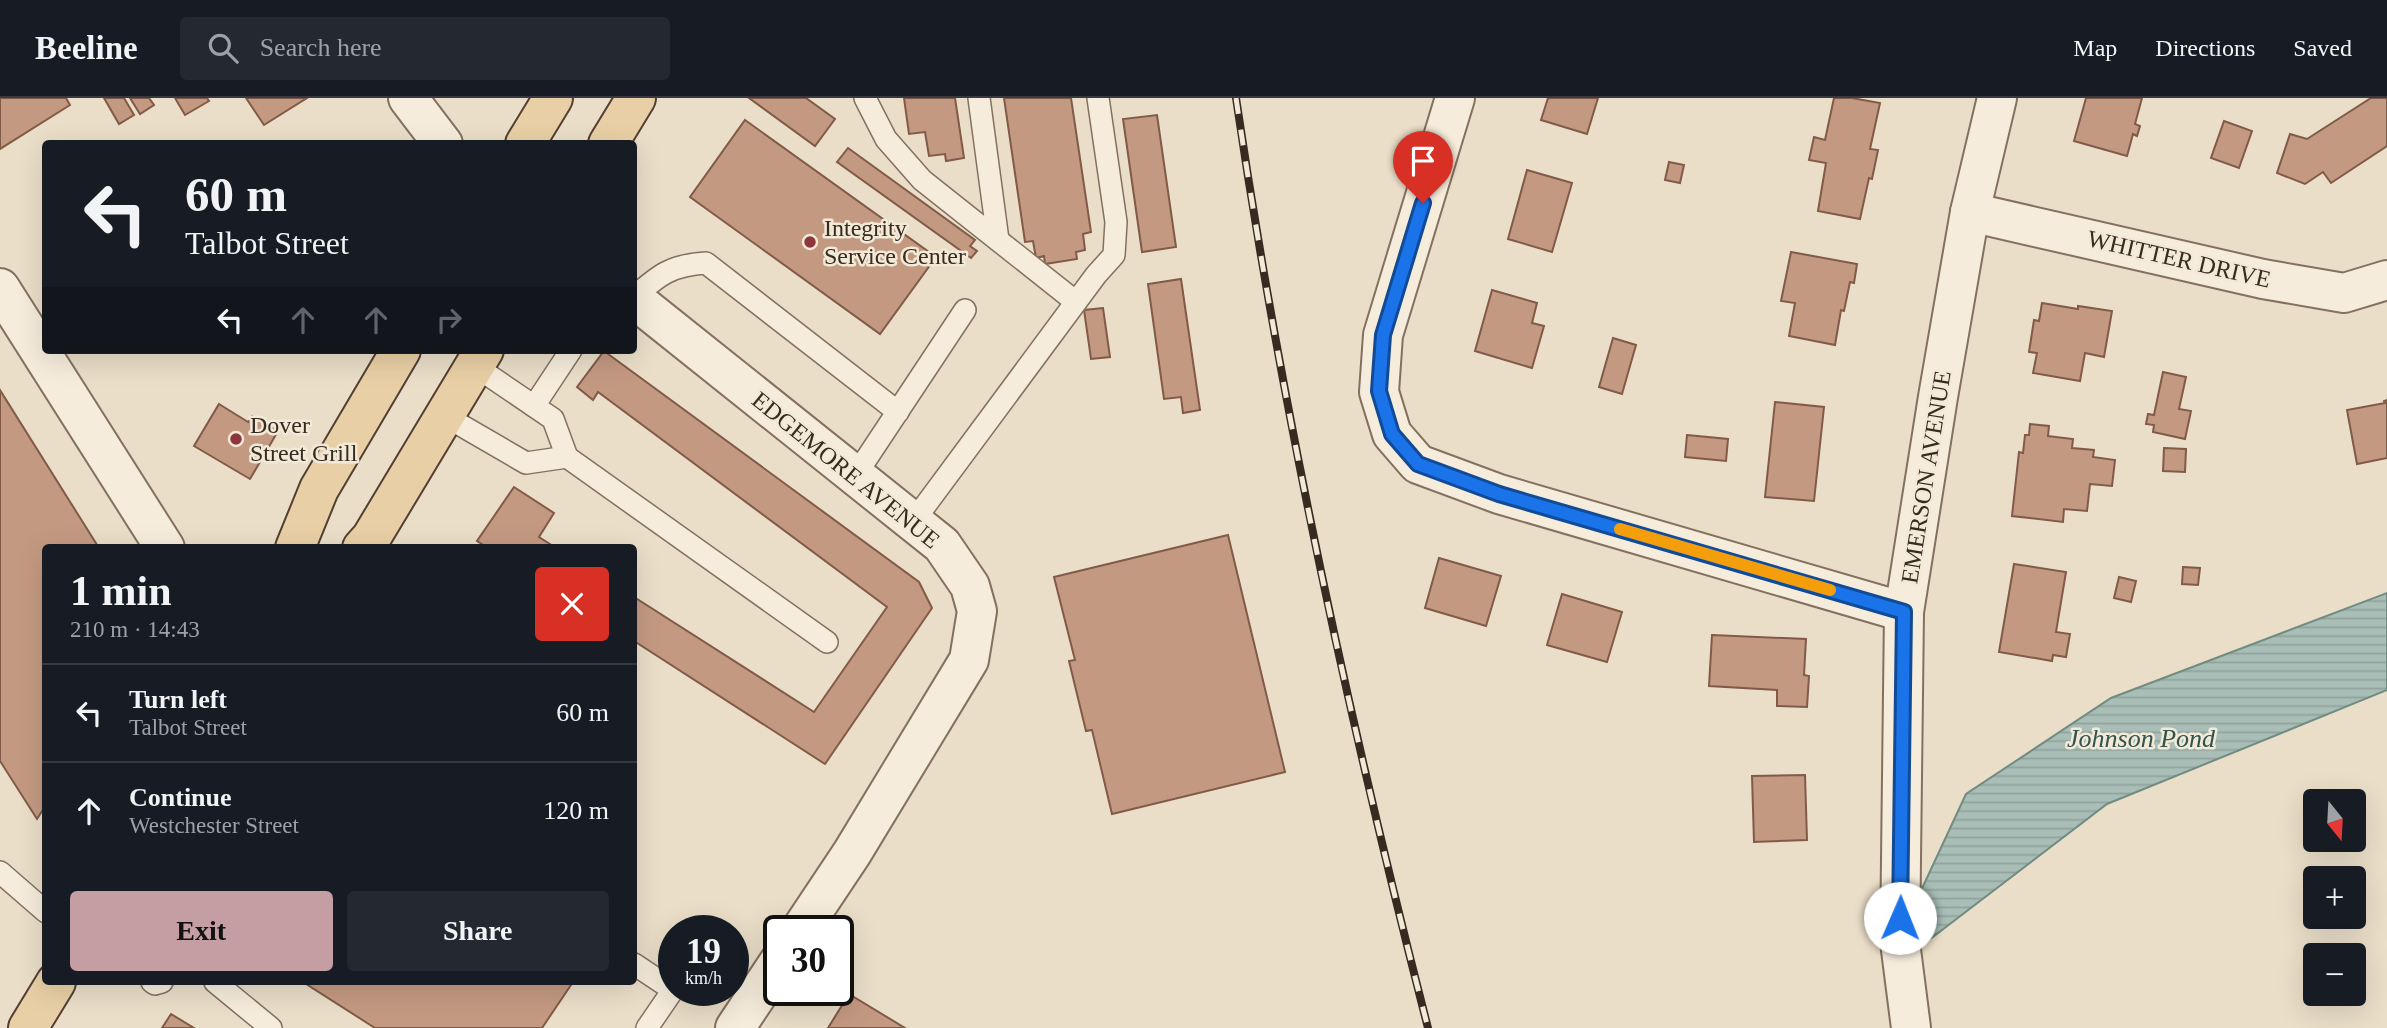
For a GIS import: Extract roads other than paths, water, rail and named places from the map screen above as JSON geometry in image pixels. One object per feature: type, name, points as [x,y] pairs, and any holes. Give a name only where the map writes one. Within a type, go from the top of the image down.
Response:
[{"type":"main road","points":[[527,140],[553,98]]},
{"type":"main road","points":[[610,140],[636,98]]},
{"type":"main road","points":[[297,544],[319,489],[399,354]]},
{"type":"main road","points":[[366,544],[480,358]]},
{"type":"main road","points":[[32,1027],[54,985]]},
{"type":"street","points":[[408,98],[440,140]]},
{"type":"street","points":[[1455,98],[1383,335],[1379,391],[1392,434],[1418,464],[1499,494],[1904,612]]},
{"type":"street","name":"EMERSON AVENUE","points":[[1911,1028],[1900,942],[1904,612],[1970,212],[1997,98]]},
{"type":"street","name":"WHITTER DRIVE","points":[[1970,212],[2263,279],[2344,293],[2387,279]]},
{"type":"street","points":[[0,288],[162,544]]},
{"type":"street","name":"EDGEMORE AVENUE","points":[[637,300],[942,545],[970,586],[977,611],[969,660],[852,853],[811,915]]},
{"type":"street","points":[[734,1028],[763,985]]},
{"type":"lane","points":[[864,98],[886,139],[922,180],[1076,302]]},
{"type":"lane","points":[[979,98],[998,240]]},
{"type":"lane","points":[[913,522],[1114,255],[1116,222],[1098,98]]},
{"type":"lane","points":[[637,295],[661,273],[690,264],[706,263],[898,412]]},
{"type":"lane","points":[[855,475],[965,310]]},
{"type":"lane","points":[[534,406],[568,354]]},
{"type":"lane","points":[[480,358],[534,406],[553,419],[567,457],[827,642]]},
{"type":"lane","points":[[445,415],[526,463],[567,457]]},
{"type":"lane","points":[[0,873],[42,909]]},
{"type":"lane","points":[[637,966],[673,990],[647,1028]]},
{"type":"lane","points":[[219,985],[271,1028]]},
{"type":"water","name":"Johnson Pond","points":[[2387,593],[2387,690],[2107,804],[1921,946],[1919,895],[1966,794],[2111,698]]},
{"type":"railway","points":[[1236,98],[1296,449],[1371,797],[1428,1028]]},
{"type":"place","name":"Integrity Service Center","points":[[810,242]]},
{"type":"place","name":"Dover Street Grill","points":[[236,439]]}]
